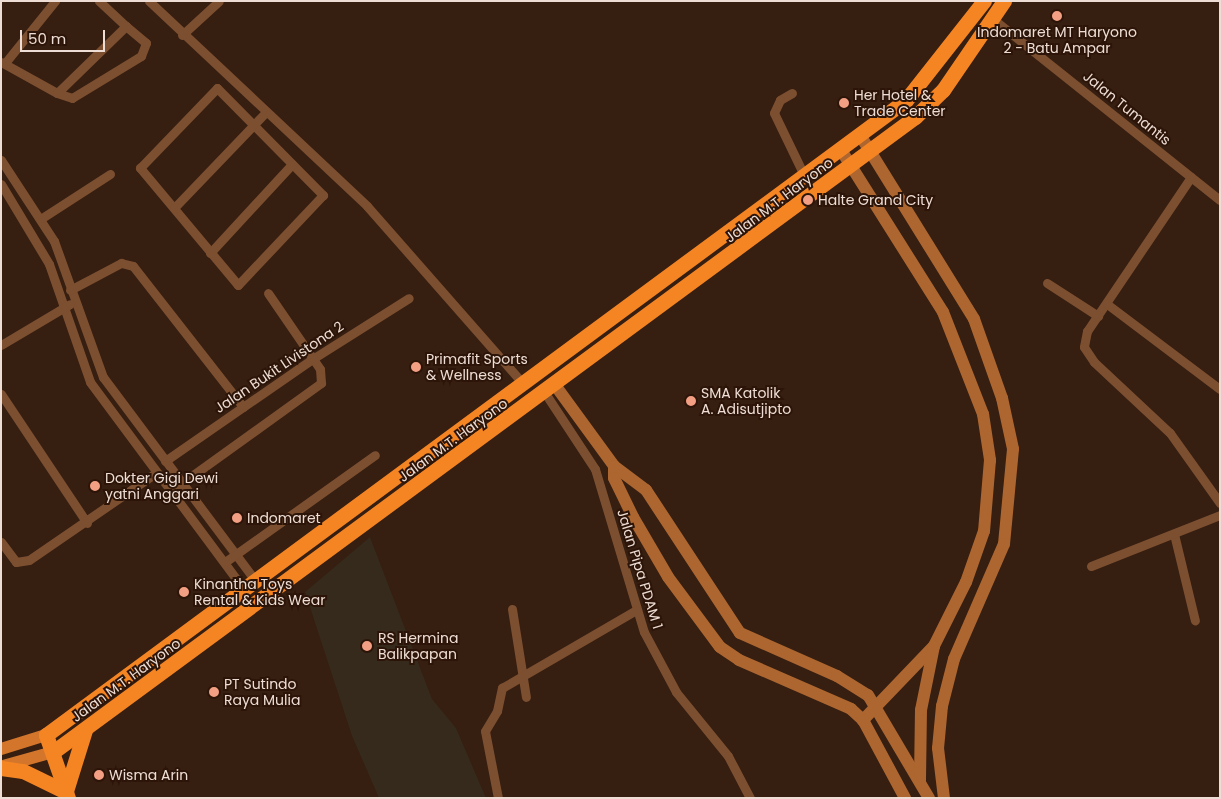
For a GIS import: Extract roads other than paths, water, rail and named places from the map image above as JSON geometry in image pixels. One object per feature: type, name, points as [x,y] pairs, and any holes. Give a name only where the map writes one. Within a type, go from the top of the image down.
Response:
[{"type":"highway","name":"Jalan M.T. Haryono","points":[[46,735],[248,583],[525,385],[860,136],[918,89],[984,1]]},
{"type":"highway","name":"Jalan M.T. Haryono","points":[[54,752],[851,166],[943,90],[1004,1]]},
{"type":"highway","points":[[67,795],[84,730]]},
{"type":"highway","points":[[46,735],[54,752],[67,795]]},
{"type":"highway","points":[[1,768],[23,771],[67,795]]},
{"type":"main road","name":"Jalan M.T. Haryono","points":[[1,749],[46,735]]},
{"type":"main road","name":"Jalan M.T. Haryono","points":[[1,768],[54,752]]},
{"type":"street","points":[[55,1],[3,62],[67,98],[81,95],[141,56],[146,43],[99,1]]},
{"type":"street","points":[[149,1],[390,230],[525,385]]},
{"type":"street","points":[[182,34],[219,1]]},
{"type":"street","name":"Jalan Tumantis","points":[[993,19],[1220,200]]},
{"type":"street","points":[[57,93],[126,26]]},
{"type":"street","points":[[217,88],[253,126],[323,195],[238,285],[140,168],[217,88]]},
{"type":"street","points":[[792,93],[780,100],[774,113],[805,178]]},
{"type":"street","points":[[174,208],[266,112]]},
{"type":"street","points":[[860,136],[962,298],[983,338],[1002,398],[1013,449],[1013,475],[1004,544],[954,659],[942,706],[938,748],[944,798]]},
{"type":"street","points":[[841,150],[887,219],[943,312],[983,414],[990,483],[977,557],[934,646],[922,704],[918,752],[924,798]]},
{"type":"street","points":[[1,160],[42,218],[74,287],[103,377],[172,470],[180,484],[236,552],[248,583]]},
{"type":"street","points":[[210,253],[292,164]]},
{"type":"street","points":[[42,218],[110,174]]},
{"type":"street","points":[[1191,177],[1084,339],[1088,355],[1170,433],[1220,503]]},
{"type":"street","points":[[1,184],[39,242],[63,295],[90,382],[146,456],[170,492],[225,562],[248,583]]},
{"type":"street","points":[[887,219],[904,206]]},
{"type":"street","points":[[63,295],[120,262],[133,266],[243,407]]},
{"type":"street","points":[[1047,283],[1098,316]]},
{"type":"street","points":[[170,492],[318,388],[322,375],[314,358],[268,293]]},
{"type":"street","name":"Jalan Bukit Livistona 2","points":[[165,461],[314,358],[409,298]]},
{"type":"street","points":[[943,312],[962,298]]},
{"type":"street","points":[[1,345],[77,300]]},
{"type":"street","points":[[1107,304],[1220,389]]},
{"type":"street","points":[[550,389],[614,466],[646,490],[726,616],[750,641],[837,676],[876,705],[929,798]]},
{"type":"street","name":"Jalan Pipa PDAM 1","points":[[550,389],[595,469],[636,610],[676,692],[728,756],[750,798]]},
{"type":"street","points":[[1,394],[87,522]]},
{"type":"street","points":[[146,456],[156,449]]},
{"type":"street","points":[[225,562],[236,552],[375,455]]},
{"type":"street","points":[[614,466],[620,494],[668,577],[698,621],[739,660],[834,699],[863,720],[905,798]]},
{"type":"street","points":[[1,542],[16,562],[29,560],[159,475],[172,470]]},
{"type":"street","points":[[1091,566],[1220,515]]},
{"type":"street","points":[[1174,534],[1195,621]]},
{"type":"street","points":[[512,609],[526,697]]},
{"type":"street","points":[[498,798],[486,727],[497,711],[502,688],[636,610]]},
{"type":"street","points":[[739,660],[750,641]]},
{"type":"street","points":[[863,720],[934,646]]},
{"type":"street","points":[[922,704],[942,706]]},
{"type":"place","name":"Indomaret MT Haryono 2 - Batu Ampar","points":[[1057,16]]},
{"type":"place","name":"Her Hotel & Trade Center","points":[[844,103]]},
{"type":"place","name":"Halte Grand City","points":[[808,200]]},
{"type":"place","name":"Primafit Sports & Wellness","points":[[416,367]]},
{"type":"place","name":"SMA Katolik A. Adisutjipto","points":[[691,401]]},
{"type":"place","name":"Dokter Gigi Dewi yatni Anggari","points":[[95,486]]},
{"type":"place","name":"Indomaret","points":[[237,518]]},
{"type":"place","name":"Kinantha Toys Rental & Kids Wear","points":[[184,592]]},
{"type":"place","name":"RS Hermina Balikpapan","points":[[367,646]]},
{"type":"place","name":"PT Sutindo Raya Mulia","points":[[214,692]]},
{"type":"place","name":"Wisma Arin","points":[[99,775]]}]
